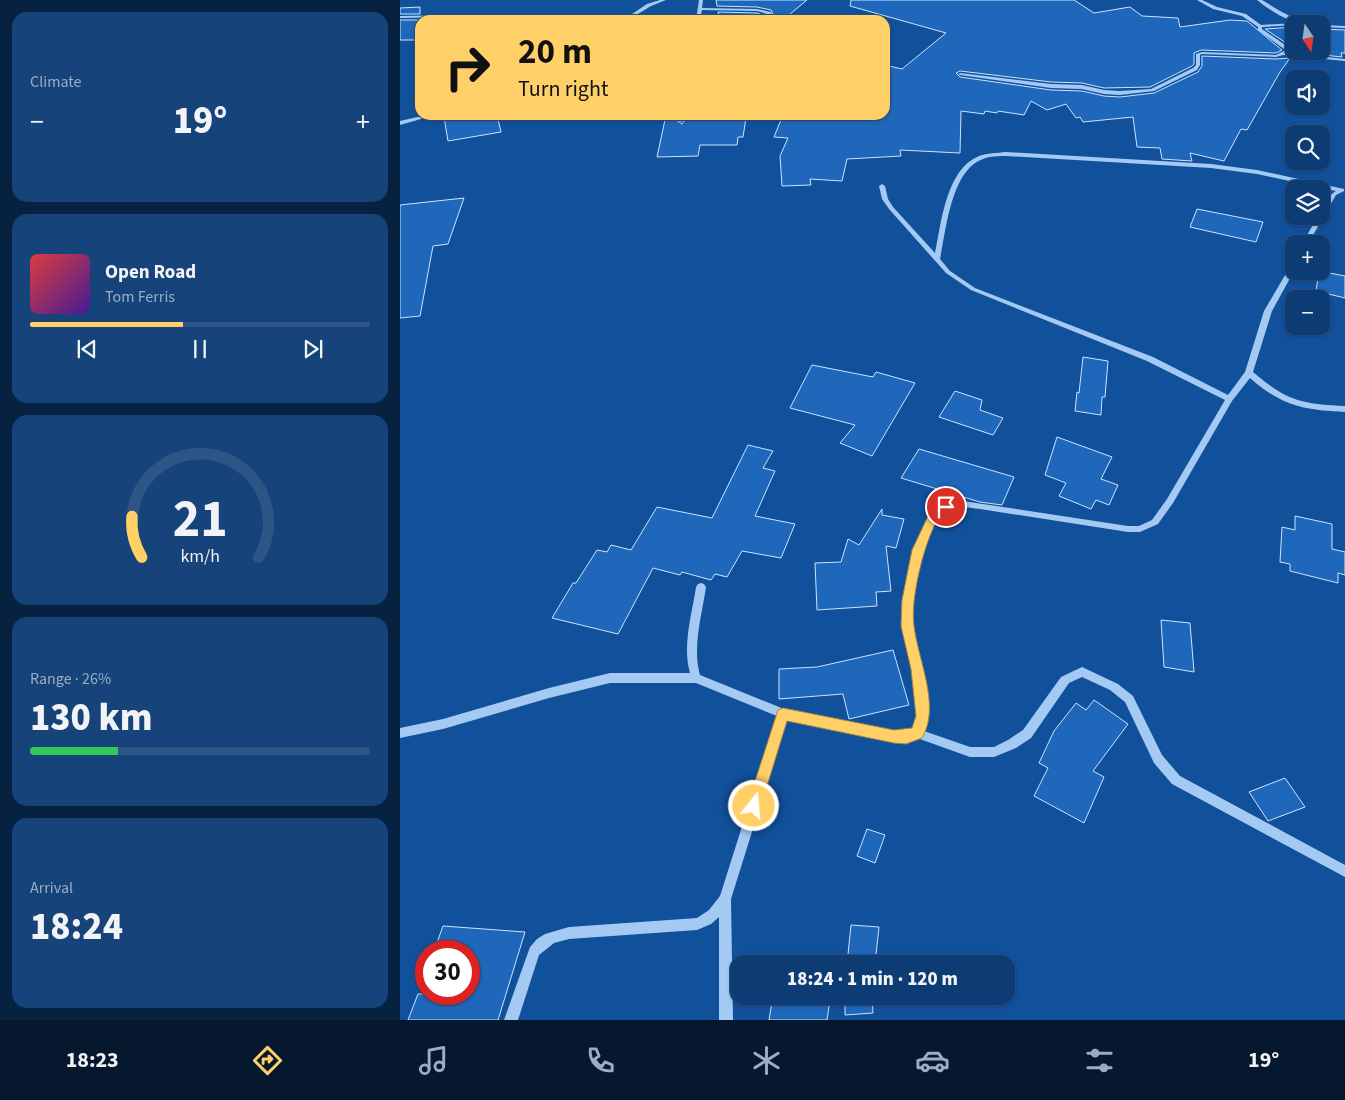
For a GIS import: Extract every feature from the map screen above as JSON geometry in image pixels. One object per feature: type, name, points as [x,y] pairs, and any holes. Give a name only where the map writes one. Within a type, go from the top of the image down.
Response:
[{"type":"street","points":[[633,15],[649,5],[664,0]]},
{"type":"street","points":[[699,15],[701,0]]},
{"type":"street","points":[[1199,0],[1215,8],[1244,16],[1260,26],[1260,28],[1286,48],[1287,52],[1284,54]]},
{"type":"street","points":[[1259,0],[1285,15]]},
{"type":"street","points":[[701,9],[757,10],[769,13],[770,15]]},
{"type":"street","points":[[400,17],[415,17]]},
{"type":"street","points":[[1260,26],[1285,25]]},
{"type":"street","points":[[1330,26],[1345,27]]},
{"type":"street","points":[[960,74],[1051,86],[1082,86],[1120,93],[1152,90],[1162,87],[1195,69],[1198,65],[1198,54],[1202,53],[1276,56],[1284,54],[1345,60]]},
{"type":"street","points":[[400,123],[415,119]]},
{"type":"street","points":[[937,260],[957,179],[966,166],[980,158],[1006,154],[1211,166],[1257,172],[1342,190]]},
{"type":"street","points":[[882,186],[887,203],[937,260],[960,281],[974,289],[1150,359],[1229,399]]},
{"type":"street","points":[[1311,235],[1334,194],[1342,190]]},
{"type":"street","points":[[400,733],[444,724],[549,693],[610,678],[696,678],[783,714],[894,737],[906,737],[917,733],[921,727],[923,716],[918,669],[907,626],[908,600],[918,550],[934,515],[946,507],[957,504],[1128,529],[1140,529],[1155,522],[1170,501],[1229,399],[1249,373],[1268,311],[1285,280]]},
{"type":"street","points":[[1249,373],[1271,393],[1284,399],[1300,405],[1345,409]]},
{"type":"street","points":[[696,678],[692,669],[692,656],[702,587]]},
{"type":"street","points":[[917,733],[970,752],[994,752],[1012,744],[1027,734],[1065,680],[1082,672],[1114,687],[1130,699],[1158,759],[1176,780],[1345,871]]},
{"type":"street","points":[[511,1020],[534,951],[541,942],[569,933],[697,924],[709,920],[719,910],[725,898],[783,714]]},
{"type":"street","points":[[725,898],[726,1020]]},
{"type":"building","points":[[716,0],[807,0],[789,15],[774,15],[771,10],[757,7],[717,6]]},
{"type":"building","points":[[851,0],[1074,0],[1094,13],[1130,7],[1142,16],[1178,18],[1180,27],[1230,20],[1247,21],[1282,50],[1276,53],[1201,50],[1194,53],[1194,64],[1192,66],[1150,87],[1104,88],[1082,83],[1051,82],[960,71],[956,73],[960,77],[1051,90],[1082,91],[1104,96],[1120,97],[1154,93],[1198,72],[1202,66],[1202,56],[1289,60],[1247,130],[1241,129],[1224,161],[1190,153],[1192,161],[1162,159],[1160,148],[1137,147],[1133,117],[1083,122],[1080,117],[1076,118],[1066,104],[1047,110],[1031,101],[1024,115],[998,111],[997,113],[985,111],[984,114],[961,111],[960,153],[900,150],[901,156],[847,159],[842,181],[810,179],[811,185],[782,186],[780,156],[788,138],[774,137],[781,120],[890,120],[890,66],[902,69],[946,33],[890,17],[890,15],[882,15],[850,6]]},
{"type":"building","points":[[420,7],[420,14],[400,14],[400,8]]},
{"type":"building","points":[[718,12],[757,13],[762,15],[719,15]]},
{"type":"building","points":[[400,20],[415,20],[415,40],[400,40]]},
{"type":"building","points":[[1285,28],[1285,42],[1265,29]]},
{"type":"building","points":[[1330,29],[1345,30],[1345,53],[1341,53],[1342,57],[1330,56]]},
{"type":"building","points":[[444,120],[498,120],[501,132],[448,141]]},
{"type":"building","points":[[665,120],[676,120],[682,124],[685,120],[746,120],[743,137],[738,137],[737,145],[700,145],[698,156],[657,157]]},
{"type":"building","points":[[464,198],[448,244],[433,246],[420,316],[400,318],[400,205]]},
{"type":"building","points":[[1197,209],[1263,222],[1256,242],[1190,227]]},
{"type":"building","points":[[1330,273],[1345,276],[1345,298],[1330,294],[1330,290],[1316,290],[1318,280],[1330,280]]},
{"type":"building","points":[[1083,357],[1108,361],[1105,397],[1102,397],[1101,415],[1075,411]]},
{"type":"building","points":[[812,365],[873,377],[876,372],[915,383],[872,456],[840,443],[855,425],[790,408]]},
{"type":"building","points":[[955,391],[982,400],[980,410],[1003,418],[993,435],[939,417]]},
{"type":"building","points":[[1057,437],[1112,457],[1101,479],[1118,485],[1109,505],[1096,500],[1091,509],[1059,496],[1066,483],[1045,475]]},
{"type":"building","points":[[748,445],[773,451],[763,468],[775,471],[755,516],[795,524],[781,558],[742,551],[727,577],[715,574],[711,580],[682,572],[680,575],[653,568],[618,634],[552,618],[573,583],[576,583],[597,550],[607,552],[611,545],[631,550],[657,507],[712,518]]},
{"type":"building","points":[[919,449],[1014,477],[1002,505],[980,502],[901,478]]},
{"type":"building","points":[[882,509],[882,515],[904,519],[896,548],[886,546],[891,591],[876,592],[877,606],[817,610],[815,563],[841,562],[848,539],[859,545]]},
{"type":"building","points":[[1295,516],[1332,524],[1332,549],[1345,552],[1345,575],[1338,573],[1338,583],[1290,571],[1290,564],[1280,562],[1282,527],[1295,530]]},
{"type":"building","points":[[1161,620],[1190,623],[1194,672],[1164,667]]},
{"type":"building","points":[[893,650],[909,705],[849,719],[843,694],[779,699],[779,669],[817,667]]},
{"type":"building","points":[[1094,700],[1128,724],[1093,771],[1104,777],[1084,823],[1034,796],[1048,768],[1039,763],[1054,731],[1076,703],[1086,710]]},
{"type":"building","points":[[1285,778],[1305,807],[1268,821],[1249,792]]},
{"type":"building","points":[[867,829],[885,835],[875,863],[857,856]]},
{"type":"building","points":[[851,925],[879,927],[876,955],[848,955]]},
{"type":"building","points":[[443,926],[525,932],[498,1020],[408,1020],[415,1002],[415,1005],[480,1005],[480,940],[438,940]]},
{"type":"building","points":[[772,1005],[829,1005],[827,1020],[769,1020]]},
{"type":"building","points":[[845,1005],[873,1005],[873,1013],[845,1015]]},
{"type":"route","points":[[754,806],[783,714],[894,737],[906,737],[917,733],[921,727],[923,716],[918,669],[907,626],[908,600],[918,550],[934,515],[946,507]]}]
